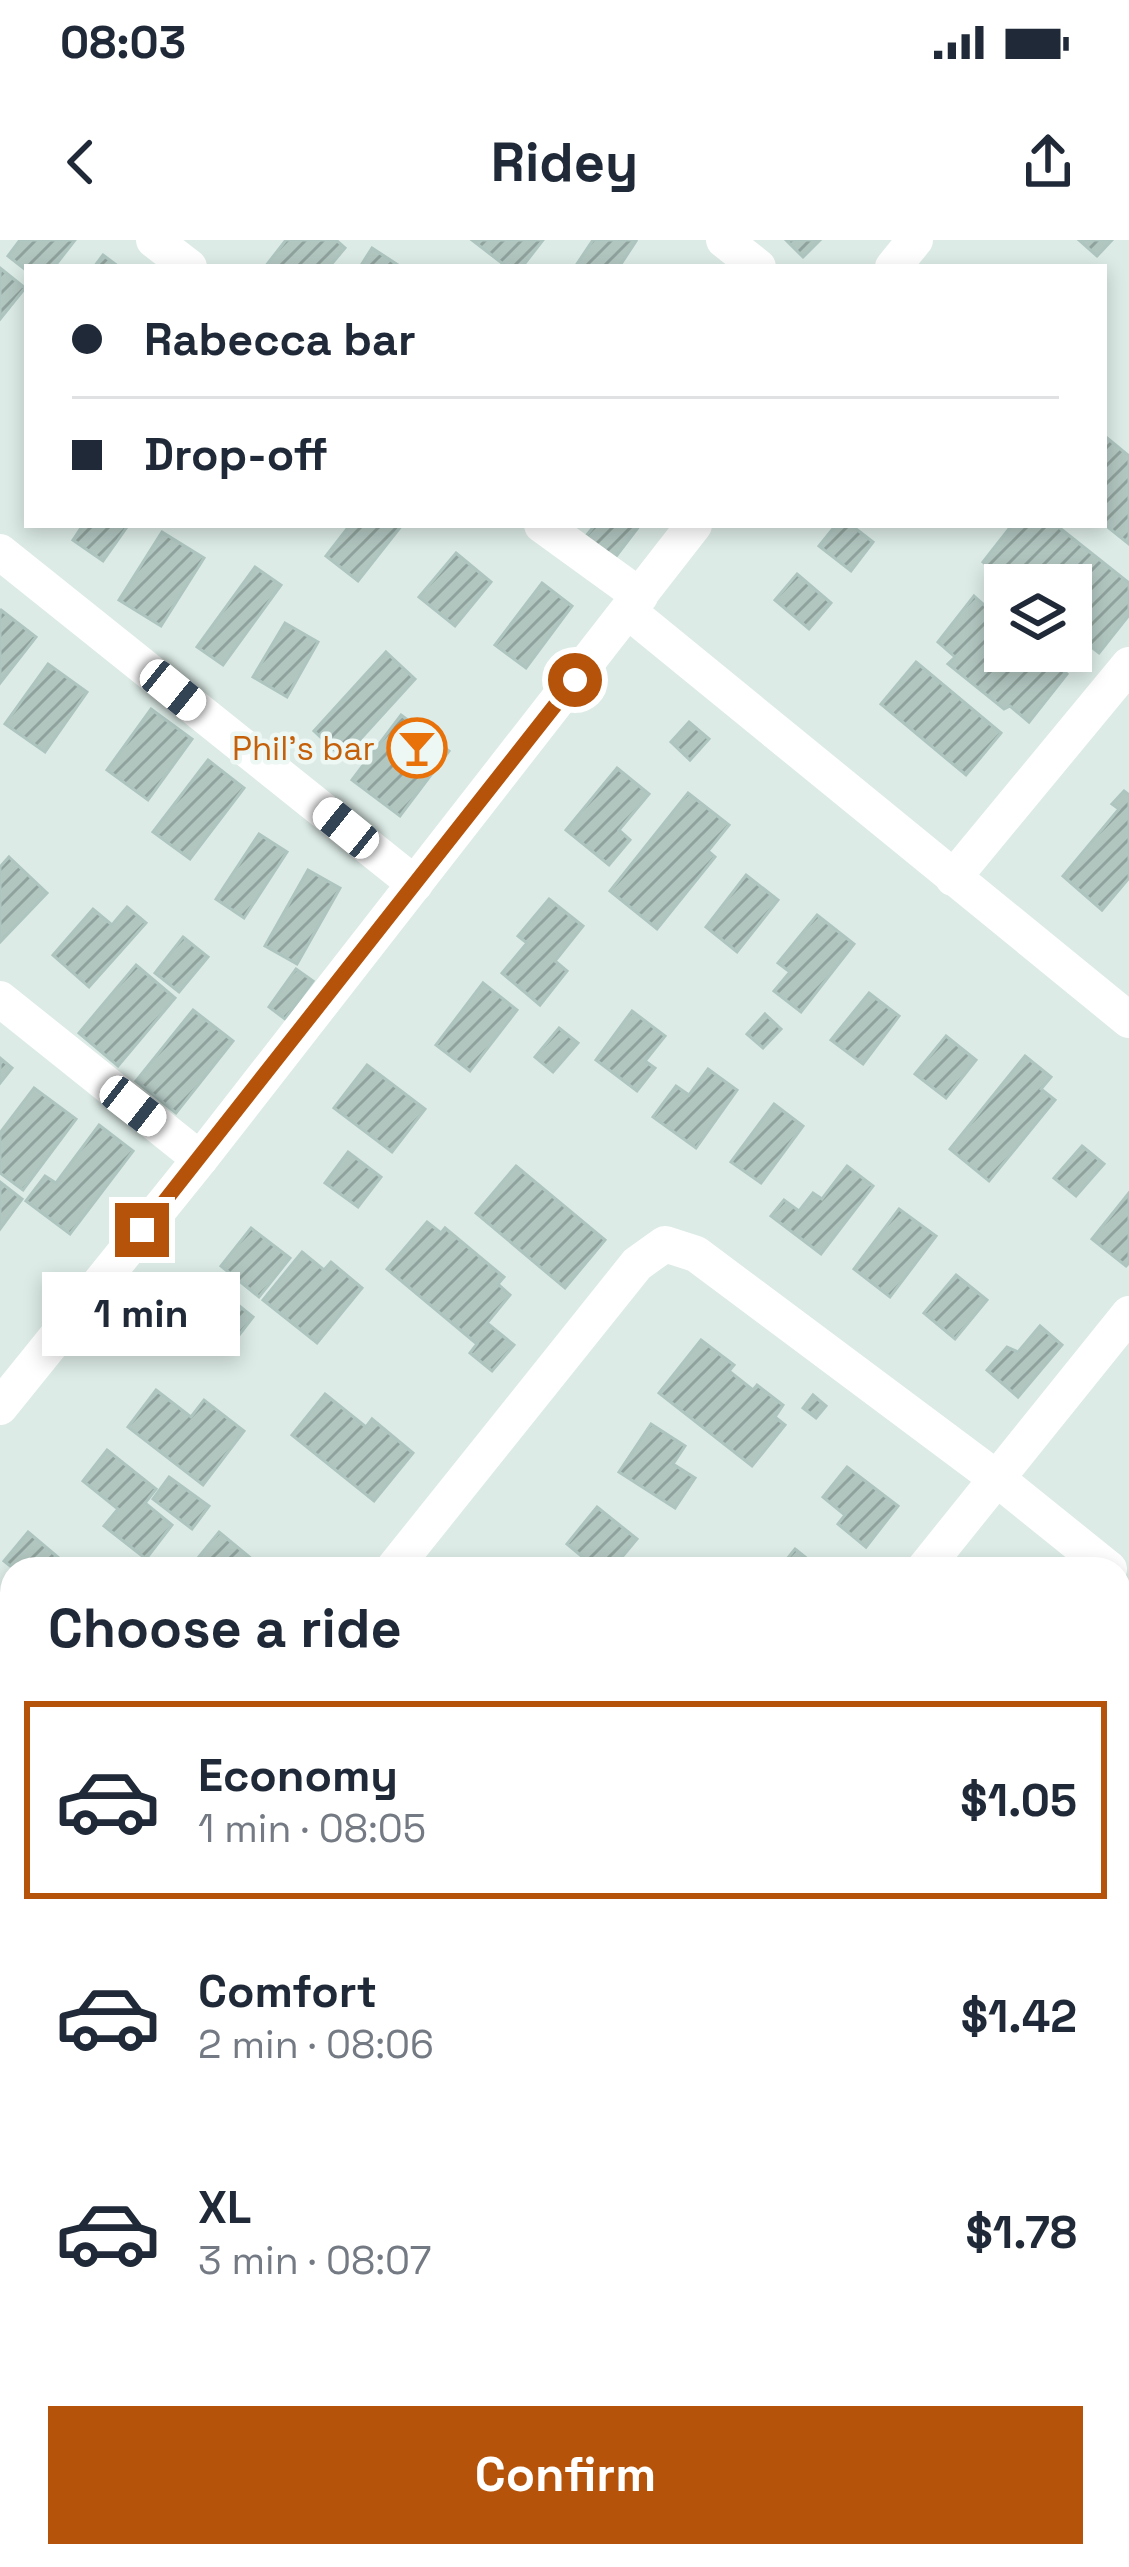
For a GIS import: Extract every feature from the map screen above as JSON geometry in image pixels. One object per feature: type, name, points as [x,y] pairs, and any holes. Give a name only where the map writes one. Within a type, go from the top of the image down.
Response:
[{"type":"street","points":[[154,240],[185,264]]},
{"type":"street","points":[[724,240],[754,264]]},
{"type":"street","points":[[895,264],[915,240]]},
{"type":"street","points":[[546,528],[953,878],[1129,1020]]},
{"type":"street","points":[[0,1407],[200,1159],[692,528]]},
{"type":"street","points":[[0,552],[416,884]]},
{"type":"street","points":[[953,878],[1129,665]]},
{"type":"street","points":[[0,999],[200,1159]]},
{"type":"street","points":[[403,1557],[637,1264],[665,1244],[696,1254],[1094,1557]]},
{"type":"street","points":[[933,1557],[1129,1314]]},
{"type":"building","points":[[20,240],[75,240],[56,264],[24,264],[24,269],[8,256]]},
{"type":"building","points":[[286,240],[336,240],[345,248],[332,264],[267,264]]},
{"type":"building","points":[[472,240],[543,240],[524,264],[503,264]]},
{"type":"building","points":[[593,240],[636,241],[621,264],[577,264]]},
{"type":"building","points":[[786,240],[820,240],[803,257]]},
{"type":"building","points":[[1079,240],[1112,240],[1097,256]]},
{"type":"building","points":[[372,248],[396,264],[362,264]]},
{"type":"building","points":[[0,268],[24,289],[0,319]]},
{"type":"building","points":[[1107,438],[1129,456],[1129,544],[1107,526]]},
{"type":"building","points":[[81,528],[126,528],[103,561],[73,540]]},
{"type":"building","points":[[348,528],[400,528],[358,581],[326,556]]},
{"type":"building","points":[[593,528],[638,528],[611,563],[582,541]]},
{"type":"building","points":[[834,528],[855,528],[873,542],[851,571],[819,546]]},
{"type":"building","points":[[1010,528],[1060,528],[1129,583],[1129,615],[1099,653],[1092,648],[1092,564],[986,564]]},
{"type":"building","points":[[162,532],[204,558],[161,626],[119,600]]},
{"type":"building","points":[[456,553],[491,582],[455,626],[419,597]]},
{"type":"building","points":[[255,567],[281,585],[223,665],[197,647]]},
{"type":"building","points":[[797,574],[831,603],[809,629],[775,600]]},
{"type":"building","points":[[542,583],[572,606],[526,668],[495,645]]},
{"type":"building","points":[[974,596],[984,605],[984,672],[1067,674],[1029,722],[1010,706],[1004,709],[948,664],[955,657],[938,642]]},
{"type":"building","points":[[0,611],[36,637],[0,683]]},
{"type":"building","points":[[285,623],[318,642],[287,697],[253,677]]},
{"type":"building","points":[[386,652],[415,679],[343,758],[314,731]]},
{"type":"building","points":[[916,662],[1001,733],[966,775],[881,704]]},
{"type":"building","points":[[48,664],[87,692],[45,752],[5,724]]},
{"type":"building","points":[[151,709],[192,739],[148,800],[107,770]]},
{"type":"building","points":[[401,715],[449,751],[400,816],[352,780]]},
{"type":"building","points":[[689,722],[709,739],[690,760],[671,742]]},
{"type":"building","points":[[208,760],[244,788],[190,859],[153,832]]},
{"type":"building","points":[[617,768],[649,794],[619,830],[630,840],[609,865],[566,830]]},
{"type":"building","points":[[1124,791],[1129,795],[1129,878],[1102,910],[1063,876],[1119,809],[1112,804]]},
{"type":"building","points":[[688,793],[729,825],[708,851],[715,857],[657,929],[610,891]]},
{"type":"building","points":[[259,834],[287,852],[244,918],[216,899]]},
{"type":"building","points":[[9,857],[47,893],[0,942],[0,867]]},
{"type":"building","points":[[308,870],[340,888],[297,964],[265,946]]},
{"type":"building","points":[[746,875],[778,900],[737,952],[706,927]]},
{"type":"building","points":[[549,899],[583,926],[555,961],[567,971],[540,1005],[502,973],[527,943],[518,936]]},
{"type":"building","points":[[127,907],[146,923],[89,987],[53,955],[93,909],[112,925]]},
{"type":"building","points":[[817,915],[854,944],[801,1012],[774,991],[790,972],[778,963]]},
{"type":"building","points":[[183,937],[208,957],[179,992],[155,973]]},
{"type":"building","points":[[136,965],[175,998],[118,1066],[79,1033]]},
{"type":"building","points":[[296,969],[313,981],[285,1019],[269,1007]]},
{"type":"building","points":[[483,983],[517,1010],[470,1071],[436,1045]]},
{"type":"building","points":[[869,993],[899,1016],[863,1064],[831,1040]]},
{"type":"building","points":[[193,1010],[233,1041],[176,1113],[136,1081]]},
{"type":"building","points":[[632,1011],[665,1036],[645,1061],[655,1068],[637,1091],[596,1060]]},
{"type":"building","points":[[765,1014],[781,1029],[763,1048],[747,1034]]},
{"type":"building","points":[[559,1028],[578,1043],[553,1072],[535,1057]]},
{"type":"building","points":[[946,1036],[976,1060],[946,1098],[915,1074]]},
{"type":"building","points":[[1025,1056],[1051,1077],[1041,1089],[1055,1100],[989,1181],[950,1149]]},
{"type":"building","points":[[0,1058],[12,1068],[0,1083]]},
{"type":"building","points":[[367,1065],[425,1109],[392,1152],[334,1108]]},
{"type":"building","points":[[708,1069],[737,1090],[696,1148],[653,1117],[676,1086],[689,1095]]},
{"type":"building","points":[[34,1088],[76,1119],[23,1190],[0,1173],[0,1133]]},
{"type":"building","points":[[774,1104],[803,1126],[761,1183],[731,1162]]},
{"type":"building","points":[[99,1125],[133,1151],[70,1234],[26,1201],[45,1176],[56,1183]]},
{"type":"building","points":[[1082,1146],[1104,1164],[1076,1196],[1054,1178]]},
{"type":"building","points":[[348,1152],[381,1177],[358,1207],[325,1183]]},
{"type":"building","points":[[516,1166],[605,1240],[565,1288],[476,1213]]},
{"type":"building","points":[[847,1166],[873,1186],[821,1254],[771,1216],[784,1200],[799,1211],[813,1193],[822,1199]]},
{"type":"building","points":[[0,1182],[22,1199],[0,1229]]},
{"type":"building","points":[[1129,1193],[1129,1263],[1126,1266],[1092,1239]]},
{"type":"building","points":[[899,1209],[936,1236],[890,1297],[854,1269]]},
{"type":"building","points":[[427,1222],[441,1233],[445,1228],[504,1277],[498,1284],[510,1295],[487,1323],[514,1345],[492,1371],[470,1353],[477,1344],[387,1269]]},
{"type":"building","points":[[251,1228],[290,1258],[259,1297],[221,1266]]},
{"type":"building","points":[[302,1252],[324,1270],[331,1262],[362,1288],[317,1343],[263,1300]]},
{"type":"building","points":[[956,1275],[987,1300],[955,1339],[924,1313]]},
{"type":"building","points":[[222,1292],[253,1317],[225,1353],[194,1328]]},
{"type":"building","points":[[1040,1326],[1062,1345],[1018,1397],[987,1370],[1007,1347],[1018,1352]]},
{"type":"building","points":[[701,1340],[734,1365],[729,1371],[783,1405],[775,1417],[785,1425],[752,1466],[659,1393]]},
{"type":"building","points":[[156,1390],[191,1417],[204,1400],[244,1431],[203,1485],[128,1427]]},
{"type":"building","points":[[325,1394],[366,1427],[372,1419],[413,1453],[374,1501],[292,1435]]},
{"type":"building","points":[[813,1395],[826,1406],[816,1418],[803,1408]]},
{"type":"building","points":[[651,1424],[685,1446],[673,1464],[695,1478],[675,1508],[619,1472]]},
{"type":"building","points":[[107,1450],[156,1489],[145,1503],[172,1525],[148,1557],[104,1526],[118,1509],[83,1481]]},
{"type":"building","points":[[847,1467],[898,1506],[866,1547],[838,1524],[845,1515],[823,1497]]},
{"type":"building","points":[[169,1477],[209,1506],[192,1529],[153,1499]]},
{"type":"building","points":[[597,1507],[637,1539],[622,1557],[583,1557],[567,1544]]},
{"type":"building","points":[[28,1532],[58,1557],[7,1557]]},
{"type":"building","points":[[219,1532],[249,1557],[199,1557]]},
{"type":"place","name":"Phil's bar","points":[[417,748]]},
{"type":"route","points":[[142,1230],[575,680]]}]
